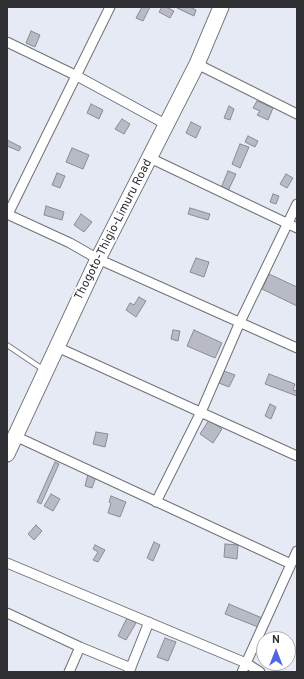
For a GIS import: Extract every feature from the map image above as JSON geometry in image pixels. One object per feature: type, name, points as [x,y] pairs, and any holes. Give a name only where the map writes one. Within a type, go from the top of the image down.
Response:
[{"type":"highway","name":"Thogoto-Thigio-Limuru Road","points":[[7,454],[98,259],[167,125],[197,64],[222,7]]},
{"type":"street","points":[[110,7],[8,214],[70,243],[98,259],[297,348]]},
{"type":"street","points":[[7,42],[77,76],[167,125]]},
{"type":"street","points":[[197,64],[297,114]]},
{"type":"street","points":[[150,158],[297,228]]},
{"type":"street","points":[[156,502],[201,412],[240,322],[297,204]]},
{"type":"street","points":[[57,347],[297,456]]},
{"type":"street","points":[[15,436],[291,564]]},
{"type":"street","points":[[242,672],[297,550]]},
{"type":"street","points":[[7,563],[246,663],[260,672]]},
{"type":"street","points":[[7,613],[130,670],[149,622]]},
{"type":"street","points":[[69,672],[80,647]]},
{"type":"lane","points":[[7,345],[46,371]]},
{"type":"building","points":[[142,7],[150,7],[143,21],[136,18]]},
{"type":"building","points":[[162,7],[166,7],[174,11],[170,18],[159,12]]},
{"type":"building","points":[[190,7],[196,10],[194,16],[177,8]]},
{"type":"building","points":[[31,31],[40,35],[35,47],[26,43]]},
{"type":"building","points":[[257,101],[273,108],[268,120],[257,115],[260,111],[253,108]]},
{"type":"building","points":[[91,104],[103,110],[99,119],[87,113]]},
{"type":"building","points":[[229,106],[234,109],[230,120],[224,118]]},
{"type":"building","points":[[122,119],[130,124],[124,134],[115,129]]},
{"type":"building","points":[[191,122],[201,127],[196,138],[186,133]]},
{"type":"building","points":[[248,136],[258,141],[255,147],[245,142]]},
{"type":"building","points":[[7,140],[21,147],[19,151],[7,146]]},
{"type":"building","points":[[240,144],[249,147],[240,168],[232,164]]},
{"type":"building","points":[[72,148],[89,155],[83,169],[66,162]]},
{"type":"building","points":[[228,171],[236,174],[228,191],[221,188]]},
{"type":"building","points":[[57,173],[65,176],[60,188],[52,185]]},
{"type":"building","points":[[286,174],[293,178],[287,188],[280,184]]},
{"type":"building","points":[[273,194],[279,196],[276,204],[270,202]]},
{"type":"building","points":[[46,206],[64,212],[62,220],[44,215]]},
{"type":"building","points":[[190,208],[210,214],[208,220],[188,214]]},
{"type":"building","points":[[81,214],[92,222],[84,232],[74,225]]},
{"type":"building","points":[[196,258],[209,262],[204,277],[190,272]]},
{"type":"building","points":[[269,274],[297,287],[297,306],[262,289]]},
{"type":"building","points":[[139,297],[146,301],[136,317],[126,310],[130,303],[134,305]]},
{"type":"building","points":[[173,330],[180,331],[178,341],[171,339]]},
{"type":"building","points":[[194,330],[222,343],[215,358],[187,346]]},
{"type":"building","points":[[224,371],[235,375],[229,387],[219,383]]},
{"type":"building","points":[[269,374],[295,384],[293,390],[297,391],[297,396],[265,384]]},
{"type":"building","points":[[270,404],[276,407],[271,419],[265,416]]},
{"type":"building","points":[[209,420],[222,429],[213,443],[200,434]]},
{"type":"building","points":[[96,432],[108,434],[105,447],[93,444]]},
{"type":"building","points":[[55,462],[59,464],[41,504],[37,502]]},
{"type":"building","points":[[88,474],[96,477],[92,488],[85,486]]},
{"type":"building","points":[[51,494],[60,499],[53,511],[44,506]]},
{"type":"building","points":[[111,496],[126,502],[120,517],[108,513],[111,503],[109,502]]},
{"type":"building","points":[[36,525],[42,531],[34,540],[28,534]]},
{"type":"building","points":[[154,542],[160,545],[153,561],[147,558]]},
{"type":"building","points":[[225,544],[238,545],[237,559],[224,557]]},
{"type":"building","points":[[95,545],[105,550],[98,562],[93,560],[98,552],[93,549]]},
{"type":"building","points":[[229,604],[262,618],[258,627],[225,614]]},
{"type":"building","points":[[127,618],[136,623],[126,640],[118,636]]},
{"type":"building","points":[[165,638],[176,642],[168,661],[157,657]]}]
